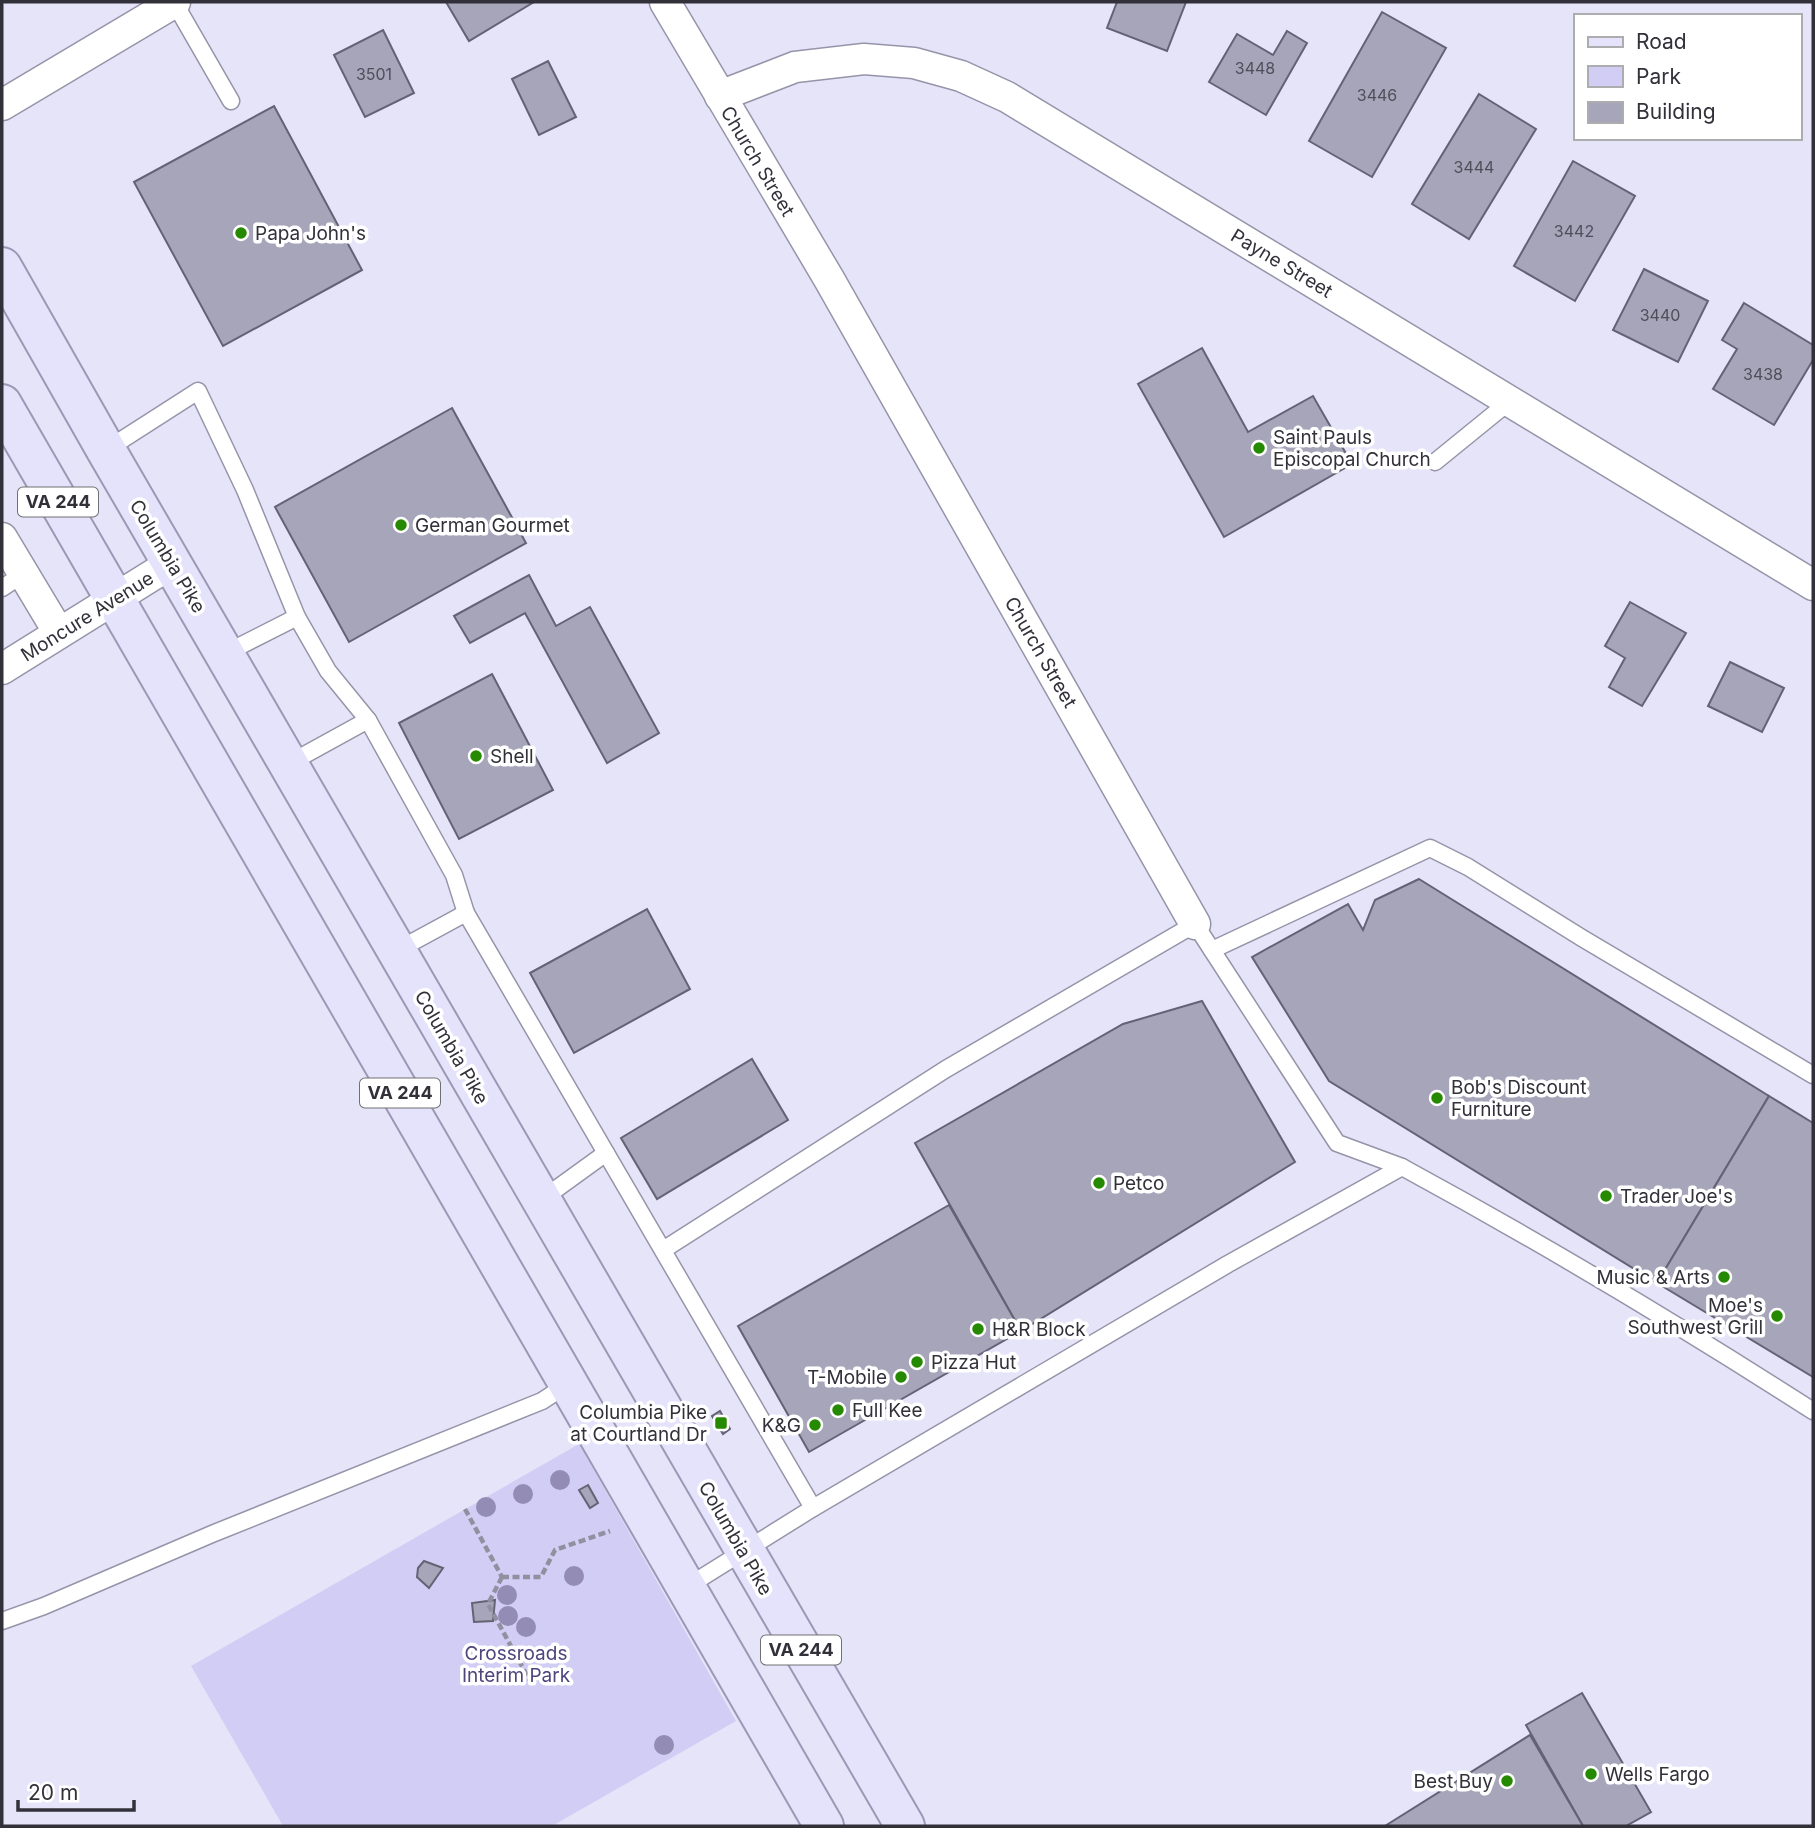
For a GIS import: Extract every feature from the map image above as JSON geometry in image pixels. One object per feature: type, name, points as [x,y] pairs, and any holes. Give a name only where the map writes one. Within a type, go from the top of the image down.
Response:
[{"type":"main road","name":"Columbia Pike","points":[[2,267],[905,1826]]},
{"type":"main road","name":"VA 244","points":[[2,404],[824,1826]]},
{"type":"street","points":[[2,105],[174,2]]},
{"type":"street","name":"Church Street","points":[[665,2],[829,279],[1195,924]]},
{"type":"street","name":"Payne Street","points":[[720,96],[795,67],[864,59],[914,63],[961,76],[1007,97],[1813,585]]},
{"type":"street","points":[[2,538],[12,581],[59,633]]},
{"type":"street","name":"Moncure Avenue","points":[[2,669],[172,563]]},
{"type":"lane","points":[[174,2],[231,101]]},
{"type":"lane","points":[[106,450],[198,391],[245,490],[297,617],[328,671],[368,720],[454,875],[466,913],[813,1508]]},
{"type":"lane","points":[[1435,462],[1510,401]]},
{"type":"lane","points":[[226,653],[297,617]]},
{"type":"lane","points":[[288,764],[368,720]]},
{"type":"lane","points":[[1212,950],[1430,848],[1468,867],[1813,1075]]},
{"type":"lane","points":[[396,951],[466,913]]},
{"type":"lane","points":[[663,1251],[946,1069],[1195,924]]},
{"type":"lane","name":"Church Street","points":[[1195,924],[1337,1143],[1402,1167],[1514,1229],[1709,1345],[1813,1411]]},
{"type":"lane","points":[[541,1200],[606,1153]]},
{"type":"lane","points":[[685,1588],[813,1508],[1228,1264],[1402,1167]]},
{"type":"lane","points":[[2,1621],[542,1401],[568,1384]]},
{"type":"path","points":[[464,1509],[502,1577]]},
{"type":"path","points":[[502,1577],[541,1577],[555,1550],[603,1535],[615,1528]]},
{"type":"path","points":[[502,1577],[488,1604],[530,1681]]},
{"type":"green space","name":"Crossroads Interim Park","points":[[579,1444],[736,1721],[552,1826],[283,1826],[191,1666]]},
{"type":"building","points":[[446,2],[534,2],[469,41]]},
{"type":"building","points":[[1117,2],[1186,2],[1167,51],[1107,28]]},
{"type":"building","points":[[1382,12],[1446,48],[1372,177],[1309,141]]},
{"type":"building","points":[[383,30],[414,93],[365,117],[334,55]]},
{"type":"building","points":[[1287,31],[1307,43],[1266,115],[1209,82],[1237,34],[1273,55]]},
{"type":"building","points":[[548,61],[576,117],[539,135],[512,79]]},
{"type":"building","points":[[1479,94],[1536,129],[1469,239],[1412,204]]},
{"type":"building","points":[[274,106],[362,270],[223,346],[134,182]]},
{"type":"building","points":[[1573,161],[1635,196],[1575,301],[1514,266]]},
{"type":"building","points":[[1644,269],[1708,301],[1678,362],[1613,330]]},
{"type":"building","points":[[1744,303],[1813,345],[1813,360],[1774,425],[1713,389],[1737,349],[1722,340]]},
{"type":"building","name":"Saint Pauls Episcopal Church","points":[[1202,348],[1248,432],[1313,396],[1352,464],[1224,537],[1138,384]]},
{"type":"building","name":"German Gourmet","points":[[452,408],[526,543],[349,642],[275,507]]},
{"type":"building","points":[[529,575],[556,626],[590,607],[659,733],[607,763],[525,613],[470,643],[454,616]]},
{"type":"building","points":[[1630,602],[1686,633],[1642,706],[1609,687],[1625,658],[1605,646]]},
{"type":"building","points":[[1730,662],[1784,688],[1762,732],[1708,706]]},
{"type":"building","name":"Shell","points":[[492,674],[553,790],[459,839],[399,723]]},
{"type":"building","points":[[1419,879],[1769,1096],[1657,1283],[1329,1081],[1252,957],[1348,904],[1363,930],[1375,900]]},
{"type":"building","points":[[647,909],[690,989],[574,1053],[530,973]]},
{"type":"building","name":"Petco","points":[[1202,1001],[1295,1162],[1021,1331],[915,1143],[1123,1024]]},
{"type":"building","points":[[752,1059],[788,1120],[657,1199],[621,1138]]},
{"type":"building","points":[[1769,1096],[1813,1123],[1813,1377],[1657,1283]]},
{"type":"building","points":[[949,1205],[1021,1331],[809,1452],[738,1326]]},
{"type":"building","points":[[720,1411],[730,1429],[723,1434],[712,1416]]},
{"type":"building","points":[[588,1485],[598,1503],[590,1508],[579,1490]]},
{"type":"building","points":[[424,1561],[443,1568],[429,1588],[417,1577],[418,1568]]},
{"type":"building","points":[[495,1600],[493,1621],[474,1622],[472,1603]]},
{"type":"building","name":"Wells Fargo","points":[[1582,1693],[1651,1812],[1626,1826],[1583,1826],[1526,1725]]},
{"type":"building","name":"Best Buy","points":[[1530,1735],[1583,1826],[1385,1826]]},
{"type":"place","name":"Papa John's","points":[[241,233]]},
{"type":"place","name":"Saint Pauls Episcopal Church","points":[[1259,448]]},
{"type":"place","name":"German Gourmet","points":[[401,525]]},
{"type":"place","name":"Shell","points":[[476,756]]},
{"type":"place","name":"Bob's Discount Furniture","points":[[1437,1098]]},
{"type":"place","name":"Petco","points":[[1099,1183]]},
{"type":"place","name":"Trader Joe's","points":[[1606,1196]]},
{"type":"place","name":"Music & Arts","points":[[1724,1277]]},
{"type":"place","name":"Moe's Southwest Grill","points":[[1777,1316]]},
{"type":"place","name":"H&R Block","points":[[978,1329]]},
{"type":"place","name":"Pizza Hut","points":[[917,1362]]},
{"type":"place","name":"T-Mobile","points":[[901,1377]]},
{"type":"place","name":"Full Kee","points":[[838,1410]]},
{"type":"place","name":"Columbia Pike at Courtland Dr","points":[[721,1423]]},
{"type":"place","name":"K&G","points":[[815,1425]]},
{"type":"place","name":"Wells Fargo","points":[[1591,1774]]},
{"type":"place","name":"Best Buy","points":[[1507,1781]]}]
